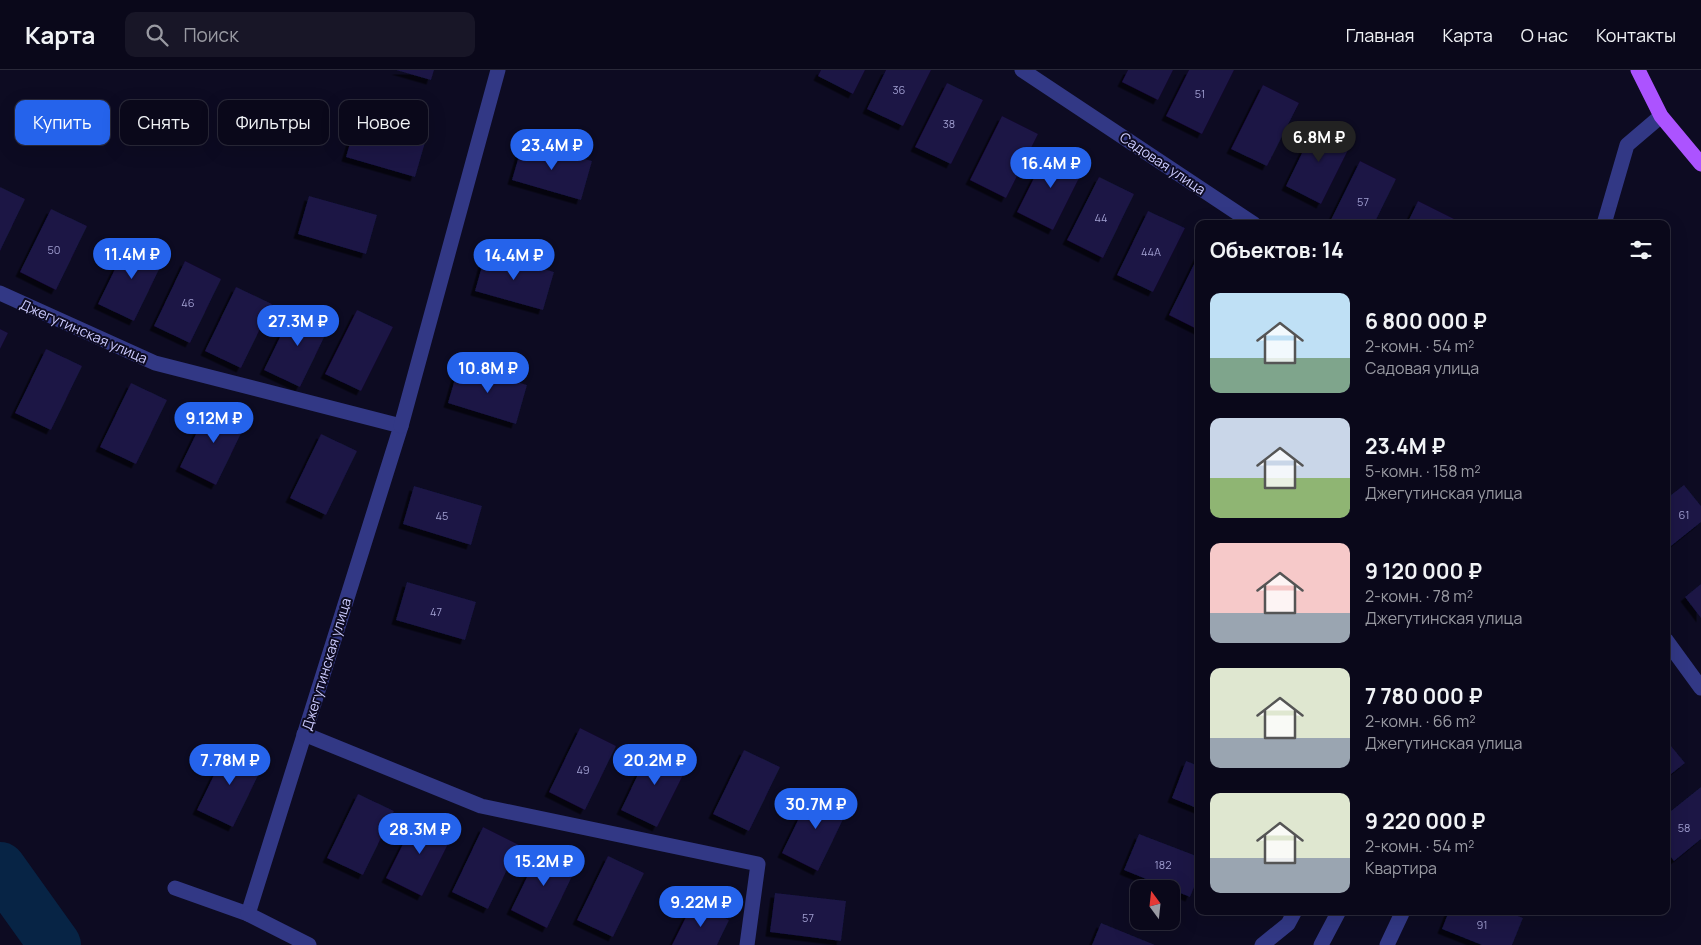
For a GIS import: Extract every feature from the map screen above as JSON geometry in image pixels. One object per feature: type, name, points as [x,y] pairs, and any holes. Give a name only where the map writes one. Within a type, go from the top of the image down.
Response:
[{"type":"main road","points":[[1638,70],[1661,116],[1701,164]]},
{"type":"street","name":"Джегутинская улица","points":[[248,914],[400,426],[498,70]]},
{"type":"street","name":"Садовая улица","points":[[1022,70],[1248,220]]},
{"type":"street","points":[[1605,220],[1628,145],[1661,116]]},
{"type":"street","name":"Джегутинская улица","points":[[0,293],[155,363],[400,426]]},
{"type":"street","points":[[1670,645],[1701,688]]},
{"type":"street","points":[[304,734],[481,806],[758,864],[747,945]]},
{"type":"street","points":[[175,888],[248,914],[309,945]]},
{"type":"street","points":[[1262,945],[1288,924],[1293,915]]},
{"type":"street","points":[[1321,945],[1337,915]]},
{"type":"street","points":[[1387,945],[1401,915]]},
{"type":"building","points":[[396,70],[434,70],[431,80]]},
{"type":"building","points":[[821,70],[865,70],[853,94],[818,76]]},
{"type":"building","points":[[886,70],[931,70],[903,126],[867,109]]},
{"type":"building","points":[[1128,70],[1173,70],[1158,100],[1122,82]]},
{"type":"building","points":[[1189,70],[1234,70],[1202,134],[1166,116]]},
{"type":"building","points":[[947,83],[983,100],[951,164],[915,147]]},
{"type":"building","points":[[1263,85],[1299,103],[1267,166],[1231,149]]},
{"type":"building","points":[[1002,116],[1038,134],[1006,198],[970,180]]},
{"type":"building","points":[[1317,122],[1353,140],[1321,204],[1286,186]]},
{"type":"building","points":[[523,142],[592,161],[581,200],[512,180]]},
{"type":"building","points":[[349,145],[424,145],[415,177],[346,157]]},
{"type":"building","points":[[1049,148],[1085,166],[1053,230],[1017,212]]},
{"type":"building","points":[[1360,161],[1396,179],[1376,220],[1331,220]]},
{"type":"building","points":[[1099,177],[1134,194],[1103,258],[1067,240]]},
{"type":"building","points":[[0,187],[25,199],[0,251]]},
{"type":"building","points":[[309,196],[377,215],[366,254],[298,234]]},
{"type":"building","points":[[1418,201],[1454,219],[1453,220],[1409,220]]},
{"type":"building","points":[[51,209],[87,226],[56,290],[20,272]]},
{"type":"building","points":[[1148,211],[1185,228],[1153,292],[1117,275]]},
{"type":"building","points":[[129,240],[165,257],[134,321],[98,304]]},
{"type":"building","points":[[486,252],[554,272],[543,310],[475,291]]},
{"type":"building","points":[[185,261],[221,279],[190,343],[154,326]]},
{"type":"building","points":[[1195,262],[1195,328],[1169,315]]},
{"type":"building","points":[[236,287],[272,304],[241,368],[205,351]]},
{"type":"building","points":[[295,306],[331,323],[300,387],[264,370]]},
{"type":"building","points":[[357,310],[393,327],[361,391],[325,374]]},
{"type":"building","points":[[0,329],[8,333],[0,349]]},
{"type":"building","points":[[46,349],[82,366],[51,430],[15,413]]},
{"type":"building","points":[[459,365],[527,385],[516,424],[448,403]]},
{"type":"building","points":[[131,383],[167,400],[136,464],[100,447]]},
{"type":"building","points":[[211,403],[247,421],[216,485],[180,467]]},
{"type":"building","points":[[321,434],[357,451],[326,515],[290,498]]},
{"type":"building","points":[[1684,485],[1701,506],[1701,522],[1670,547],[1670,496]]},
{"type":"building","points":[[414,486],[482,506],[471,545],[403,524]]},
{"type":"building","points":[[407,582],[476,602],[465,640],[396,620]]},
{"type":"building","points":[[1701,584],[1701,618],[1685,597]]},
{"type":"building","points":[[580,728],[616,746],[585,810],[549,792]]},
{"type":"building","points":[[652,745],[689,763],[657,827],[621,810]]},
{"type":"building","points":[[1670,745],[1685,763],[1670,775]]},
{"type":"building","points":[[228,746],[264,763],[233,827],[197,810]]},
{"type":"building","points":[[744,750],[780,767],[749,831],[713,814]]},
{"type":"building","points":[[1186,761],[1195,764],[1195,807],[1172,798]]},
{"type":"building","points":[[1701,787],[1701,839],[1674,861],[1670,856],[1670,812]]},
{"type":"building","points":[[813,789],[849,807],[818,871],[782,853]]},
{"type":"building","points":[[358,794],[394,811],[363,875],[327,858]]},
{"type":"building","points":[[418,814],[454,832],[422,896],[386,878]]},
{"type":"building","points":[[483,827],[519,845],[488,909],[452,892]]},
{"type":"building","points":[[1139,834],[1195,855],[1195,885],[1190,897],[1180,893],[1180,880],[1148,880],[1124,870]]},
{"type":"building","points":[[542,846],[578,864],[547,928],[511,910]]},
{"type":"building","points":[[608,856],[644,873],[613,937],[577,920]]},
{"type":"building","points":[[775,893],[846,901],[841,941],[770,932]]},
{"type":"building","points":[[693,903],[729,920],[717,945],[672,945]]},
{"type":"building","points":[[1447,915],[1515,915],[1523,918],[1512,945],[1482,945],[1442,929]]},
{"type":"building","points":[[1101,923],[1155,945],[1092,945]]},
{"type":"waterway","points":[[0,868],[55,945]]}]
